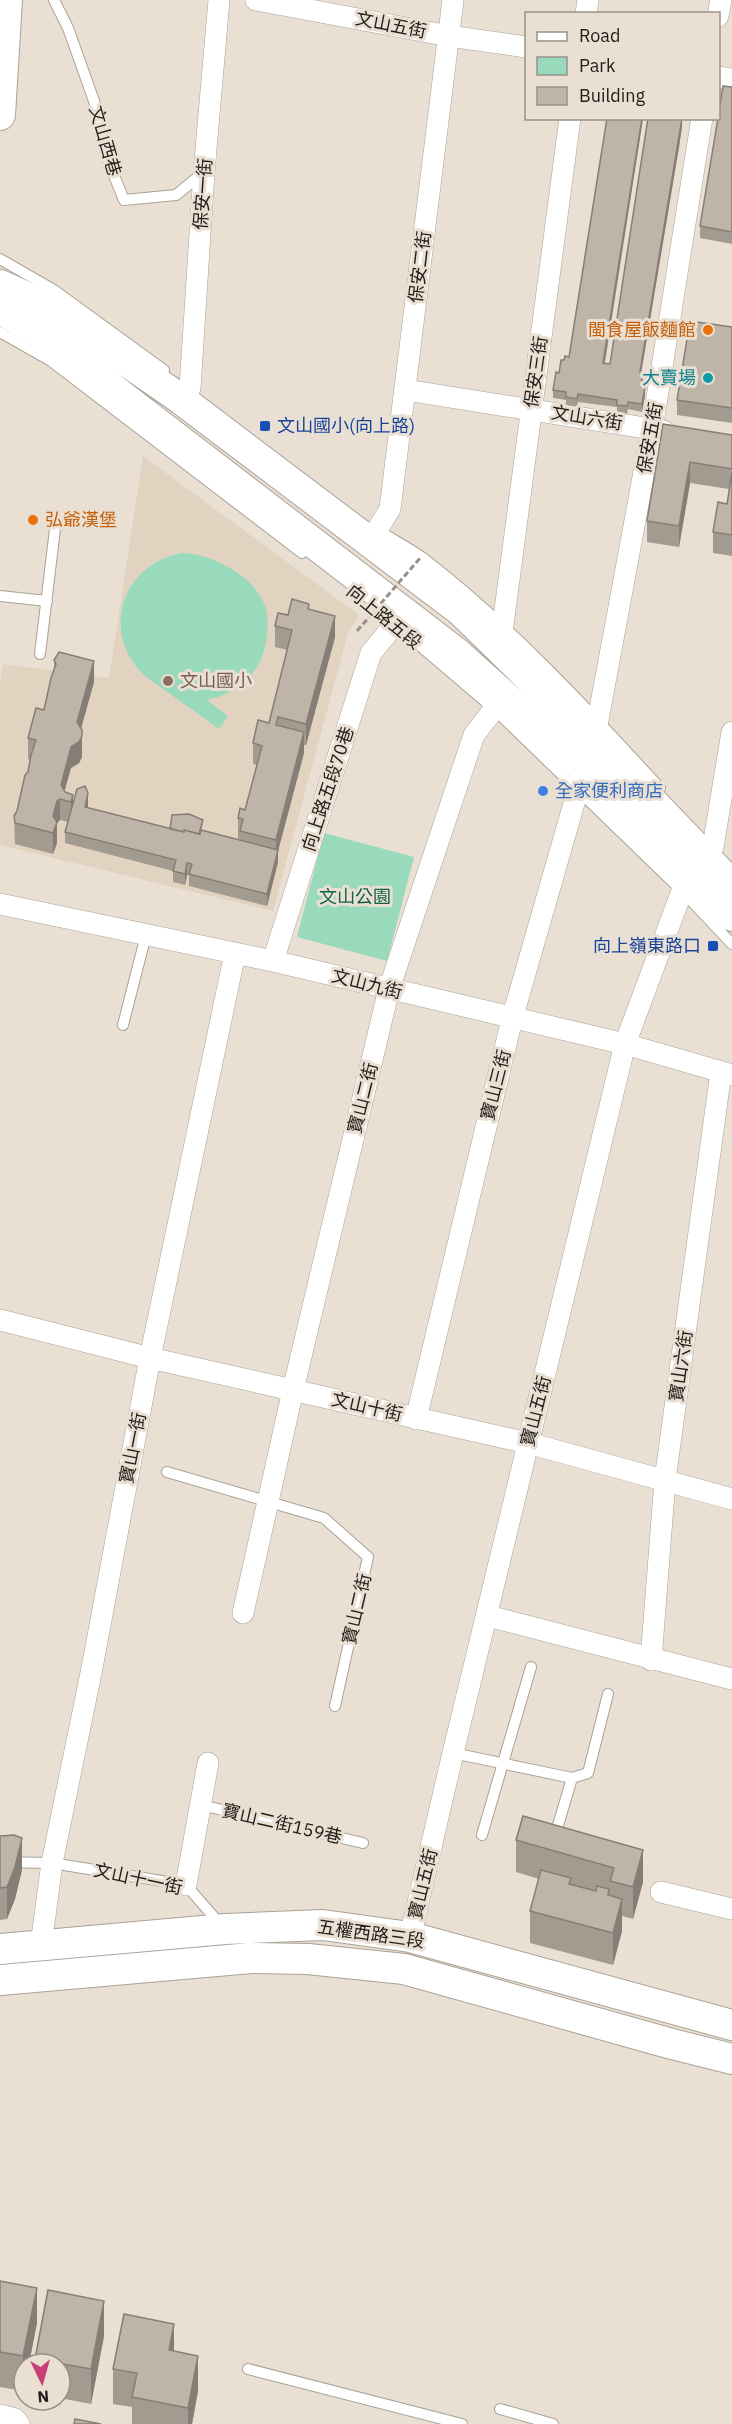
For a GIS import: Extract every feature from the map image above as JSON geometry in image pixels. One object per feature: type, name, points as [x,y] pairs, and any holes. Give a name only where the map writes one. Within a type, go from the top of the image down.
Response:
[{"type":"main road","points":[[0,115],[7,0]]},
{"type":"main road","name":"向上路五段","points":[[0,285],[44,305],[178,397],[451,604],[732,916]]},
{"type":"main road","name":"向上路五段","points":[[0,309],[36,330],[589,755],[732,885]]},
{"type":"main road","name":"五權西路三段","points":[[0,1980],[232,1944],[323,1925],[410,1937],[732,2025]]},
{"type":"main road","name":"五權西路三段","points":[[0,1949],[40,1945],[232,1944],[308,1959],[404,1969],[732,2059]]},
{"type":"street","name":"保安一街","points":[[185,385],[219,0]]},
{"type":"street","name":"文山五街","points":[[256,0],[449,36],[525,47]]},
{"type":"street","name":"保安二街","points":[[372,526],[390,509],[453,0]]},
{"type":"street","name":"保安三街","points":[[503,625],[570,120]]},
{"type":"street","name":"保安五街","points":[[589,755],[652,429],[702,120]]},
{"type":"street","name":"文山六街","points":[[406,390],[686,435]]},
{"type":"street","name":"向上路五段70巷","points":[[273,961],[371,653],[390,621]]},
{"type":"street","name":"寶山二街","points":[[243,1613],[293,1390],[389,989],[474,735],[494,709]]},
{"type":"street","points":[[713,846],[732,732]]},
{"type":"street","name":"寶山三街","points":[[416,1419],[512,1019],[589,755]]},
{"type":"street","name":"寶山五街","points":[[410,1937],[626,1044],[682,891]]},
{"type":"street","name":"文山九街","points":[[0,904],[273,961],[626,1044],[726,1074]]},
{"type":"street","name":"寶山一街","points":[[40,1945],[52,1863],[93,1668],[150,1358],[235,953]]},
{"type":"street","name":"寶山六街","points":[[651,1660],[665,1480],[726,1074]]},
{"type":"street","name":"文山十街","points":[[0,1320],[150,1358],[528,1443],[732,1499]]},
{"type":"street","points":[[488,1616],[651,1660],[732,1679]]},
{"type":"street","points":[[186,1885],[208,1763]]},
{"type":"street","points":[[661,1892],[732,1909]]},
{"type":"street","points":[[0,2415],[15,2418],[19,2424]]},
{"type":"lane","name":"文山西巷","points":[[54,0],[68,28],[90,91],[108,161],[124,200],[176,195],[204,172]]},
{"type":"lane","points":[[0,259],[54,290],[185,385]]},
{"type":"lane","points":[[0,332],[51,361],[311,560]]},
{"type":"lane","name":"向上路五段","points":[[372,526],[421,557],[503,625],[682,891],[732,944]]},
{"type":"lane","points":[[40,654],[55,529]]},
{"type":"lane","points":[[0,596],[47,601]]},
{"type":"lane","name":"向上路五段","points":[[390,621],[494,709],[667,796]]},
{"type":"lane","points":[[123,1025],[146,934]]},
{"type":"lane","name":"寶山二街","points":[[167,1472],[269,1500],[324,1518],[369,1557],[335,1706]]},
{"type":"lane","points":[[482,1835],[531,1667]]},
{"type":"lane","points":[[453,1753],[572,1778],[588,1773],[608,1694]]},
{"type":"lane","points":[[551,1850],[572,1778]]},
{"type":"lane","name":"寶山二街159巷","points":[[201,1805],[363,1843]]},
{"type":"lane","name":"文山十一街","points":[[0,1862],[52,1863],[186,1885],[232,1944]]},
{"type":"lane","points":[[248,2369],[462,2424]]},
{"type":"lane","points":[[500,2409],[553,2424]]},
{"type":"path","points":[[357,631],[421,557]]},
{"type":"shaded area","name":"文山國小","points":[[143,456],[359,615],[348,633],[273,911],[0,845],[0,684],[3,664],[109,678]]},
{"type":"green space","points":[[183,553],[207,557],[242,576],[260,595],[267,612],[268,626],[265,646],[256,668],[249,677],[230,692],[207,700],[228,716],[219,729],[141,672],[125,648],[121,630],[121,612],[126,595],[135,580],[164,558]]},
{"type":"green space","name":"文山公園","points":[[324,833],[414,857],[387,961],[297,937]]},
{"type":"building","points":[[723,86],[732,87],[732,232],[700,226],[717,120],[720,120]]},
{"type":"building","points":[[607,120],[642,120],[603,363],[610,364],[648,120],[682,120],[640,372],[643,373],[641,386],[645,387],[642,404],[628,402],[627,406],[617,405],[617,400],[578,394],[577,399],[566,397],[566,392],[553,390],[561,360],[564,360],[565,356],[569,357]]},
{"type":"building","name":"大賣場","points":[[690,321],[732,327],[732,408],[677,400]]},
{"type":"building","points":[[663,424],[732,435],[732,469],[690,462],[679,526],[647,521]]},
{"type":"building","points":[[732,472],[732,535],[713,532],[718,502],[727,504]]},
{"type":"building","points":[[292,599],[309,604],[308,609],[335,616],[306,724],[278,717],[276,725],[304,732],[276,840],[240,831],[243,819],[238,818],[240,808],[245,810],[262,746],[253,743],[258,720],[269,723],[292,630],[275,626],[278,613],[288,615]]},
{"type":"building","points":[[59,652],[94,661],[77,722],[82,730],[82,736],[79,742],[71,747],[61,785],[65,792],[73,795],[71,802],[60,799],[57,801],[53,816],[57,822],[53,833],[15,823],[14,816],[36,740],[28,738],[36,708],[44,710],[56,664],[54,660]]},
{"type":"building","points":[[85,786],[88,793],[85,807],[184,832],[184,830],[200,834],[201,830],[278,850],[267,894],[189,874],[192,864],[187,863],[185,874],[173,871],[176,860],[65,832],[77,789]]},
{"type":"building","points":[[189,814],[203,820],[199,834],[170,829],[172,815]]},
{"type":"building","points":[[523,1816],[643,1850],[633,1887],[610,1881],[614,1868],[516,1840]]},
{"type":"building","points":[[14,1835],[22,1838],[15,1867],[7,1887],[0,1888],[0,1836]]},
{"type":"building","points":[[541,1870],[571,1878],[569,1884],[596,1891],[597,1886],[609,1889],[608,1895],[622,1899],[613,1933],[530,1911]]},
{"type":"building","points":[[0,2281],[37,2288],[24,2352],[12,2352],[12,2354],[0,2352]]},
{"type":"building","points":[[48,2290],[104,2301],[91,2369],[72,2366],[72,2352],[36,2352]]},
{"type":"building","points":[[124,2314],[174,2324],[169,2350],[198,2356],[188,2408],[132,2397],[137,2373],[113,2369]]},
{"type":"building","points":[[75,2419],[101,2424],[74,2424]]},
{"type":"place","name":"閩食屋飯麵館","points":[[708,330]]},
{"type":"place","name":"大賣場","points":[[708,378]]},
{"type":"place","name":"文山國小(向上路)","points":[[265,426]]},
{"type":"place","name":"弘爺漢堡","points":[[33,520]]},
{"type":"place","name":"文山國小","points":[[168,681]]},
{"type":"place","name":"全家便利商店","points":[[543,791]]},
{"type":"place","name":"向上嶺東路口","points":[[713,946]]}]
